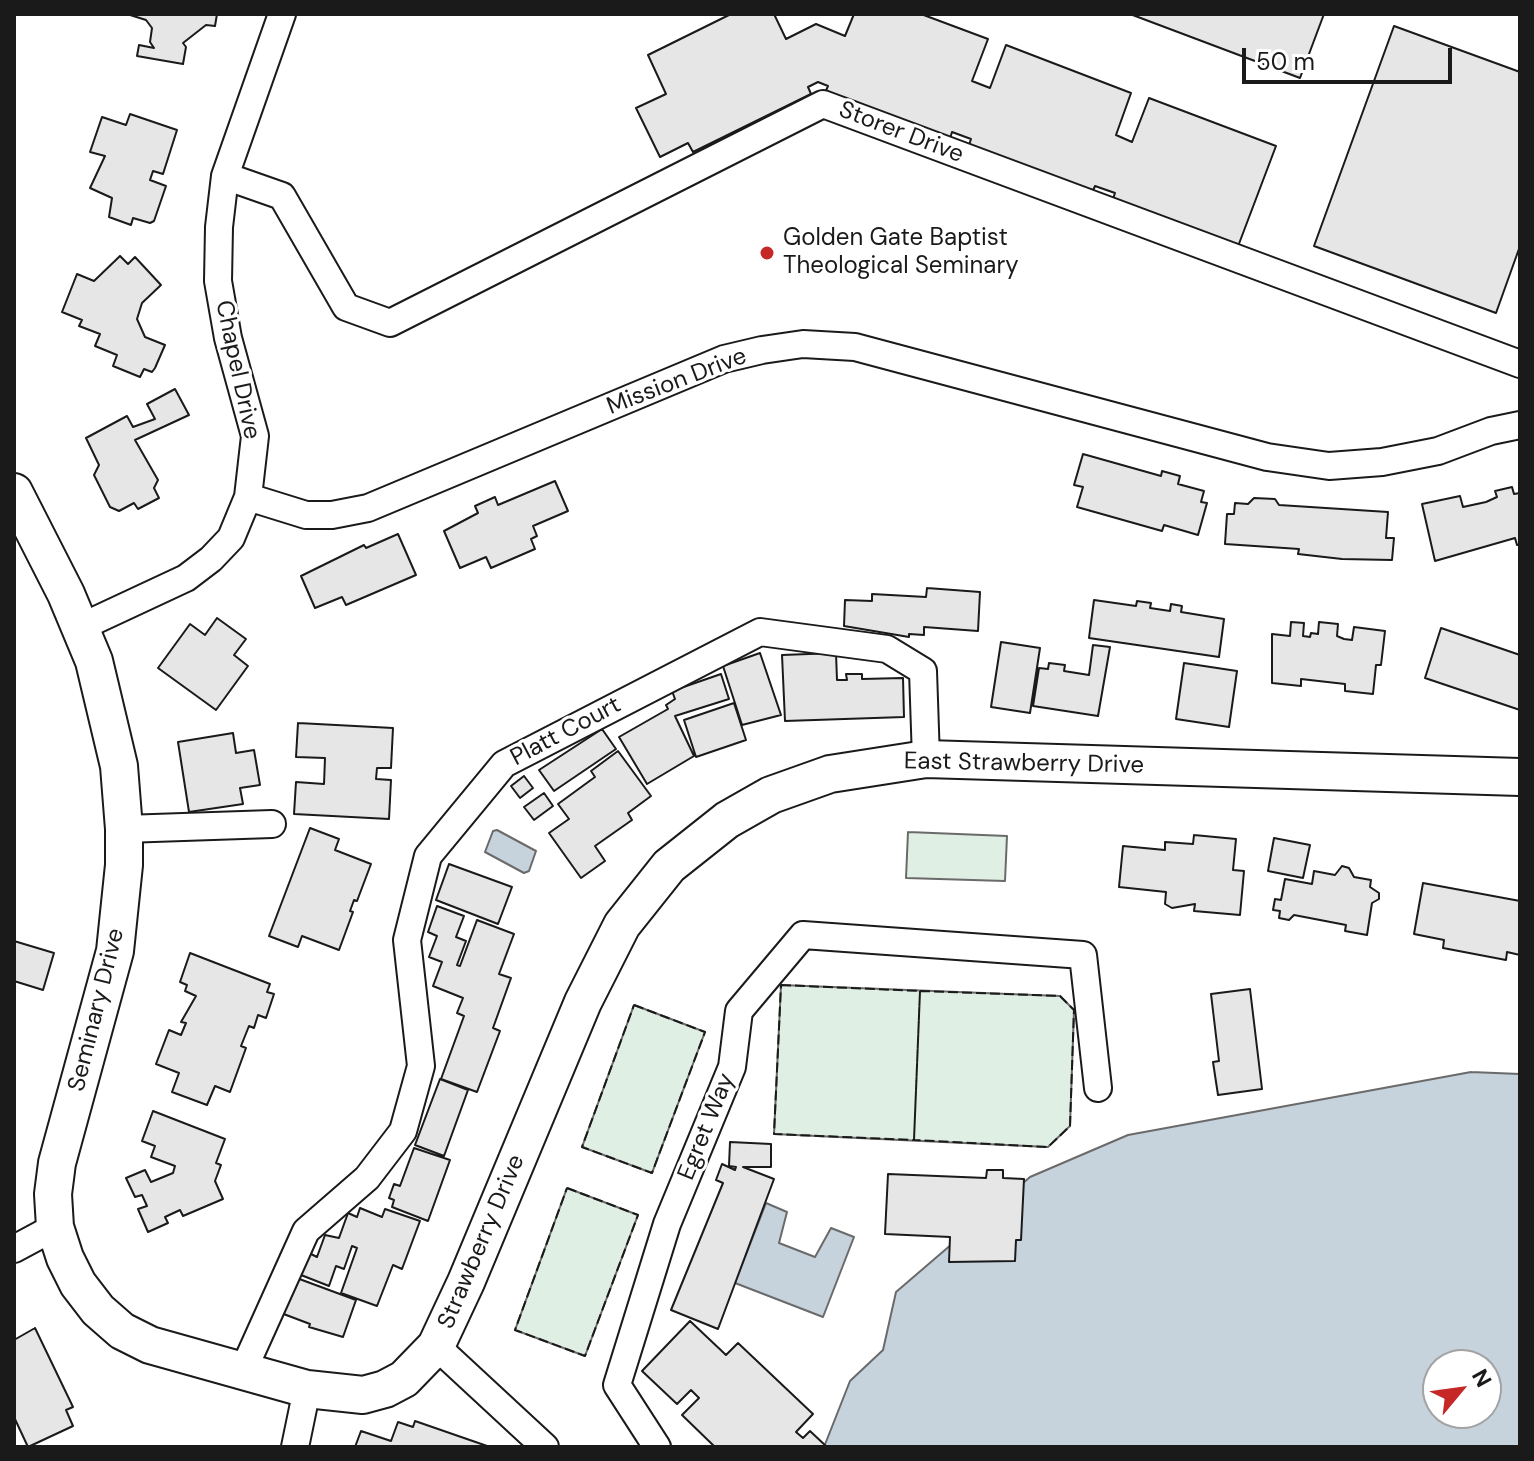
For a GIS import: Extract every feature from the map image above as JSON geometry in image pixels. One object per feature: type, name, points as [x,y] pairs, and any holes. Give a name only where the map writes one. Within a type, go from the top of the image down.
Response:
[{"type":"street","name":"Chapel Drive","points":[[248,497],[255,436],[228,338],[218,281],[219,227],[225,176],[282,14]]},
{"type":"street","name":"Storer Drive","points":[[225,176],[282,196],[346,307],[390,323],[823,104],[1520,364]]},
{"type":"street","name":"Mission Drive","points":[[248,497],[306,515],[332,515],[368,508],[724,359],[803,344],[855,347],[1267,457],[1329,466],[1382,462],[1438,451],[1491,431],[1520,425]]},
{"type":"street","name":"Seminary Drive","points":[[14,492],[81,627],[109,713],[119,766],[124,829],[124,865],[115,951],[57,1163],[53,1194],[55,1227],[78,1284],[98,1310],[122,1331],[150,1345],[307,1389]]},
{"type":"street","points":[[81,627],[186,578],[211,559],[231,538],[248,497]]},
{"type":"street","name":"Platt Court","points":[[242,1373],[306,1231],[367,1178],[403,1131],[421,1066],[407,940],[428,856],[504,764],[760,632],[887,649],[923,671],[926,759]]},
{"type":"street","name":"East Strawberry Drive","points":[[583,1002],[615,938],[643,894],[669,866],[727,820],[805,781],[867,765],[926,759],[1520,777]]},
{"type":"street","points":[[124,829],[272,824]]},
{"type":"street","name":"Egret Way","points":[[657,1447],[617,1385],[667,1224],[732,1067],[739,1011],[803,935],[1083,955],[1098,1088]]},
{"type":"street","name":"Strawberry Drive","points":[[307,1389],[363,1395],[385,1389],[404,1379],[436,1346],[466,1282],[583,1002]]},
{"type":"street","points":[[14,1249],[55,1227]]},
{"type":"street","points":[[436,1346],[545,1447]]},
{"type":"street","points":[[295,1447],[307,1389]]},
{"type":"green space","points":[[908,832],[1007,836],[1005,881],[906,878]]},
{"type":"green space","points":[[781,985],[1060,996],[1074,1010],[1070,1126],[1048,1147],[774,1134]]},
{"type":"green space","points":[[634,1005],[705,1032],[652,1173],[582,1147]]},
{"type":"green space","points":[[567,1188],[638,1215],[585,1356],[515,1330]]},
{"type":"shaded area","points":[[497,830],[536,851],[529,871],[524,873],[485,852],[493,831]]},
{"type":"shaded area","points":[[1471,1072],[1520,1074],[1520,1447],[824,1447],[850,1381],[883,1350],[896,1292],[1030,1177],[1128,1135]]},
{"type":"shaded area","points":[[766,1203],[787,1212],[779,1243],[815,1257],[831,1228],[854,1237],[823,1317],[735,1283]]},
{"type":"building","points":[[127,14],[217,14],[215,26],[206,25],[183,43],[186,47],[183,64],[137,56],[139,45],[154,48],[150,42],[152,28],[146,20]]},
{"type":"building","points":[[731,14],[774,14],[786,39],[816,24],[845,36],[854,14],[921,14],[988,39],[972,81],[990,88],[1006,45],[1131,93],[1116,135],[1132,142],[1149,98],[1276,146],[1237,249],[1112,202],[1115,193],[1095,186],[1091,195],[968,148],[971,139],[952,132],[949,142],[824,95],[828,86],[818,82],[808,87],[811,94],[693,152],[688,143],[660,157],[636,108],[666,94],[648,55]]},
{"type":"building","points":[[1130,14],[1324,14],[1300,78]]},
{"type":"building","points":[[1394,26],[1520,72],[1520,246],[1496,313],[1314,246]]},
{"type":"building","points":[[130,114],[177,130],[163,174],[153,171],[150,180],[166,186],[154,221],[150,223],[133,218],[131,225],[109,217],[112,198],[90,188],[105,156],[90,152],[102,117],[126,125]]},
{"type":"building","points":[[120,256],[128,264],[135,257],[161,285],[142,303],[137,319],[145,337],[165,345],[152,372],[144,369],[140,377],[113,366],[117,355],[95,346],[100,334],[79,326],[82,320],[62,312],[77,274],[94,281]]},
{"type":"building","points":[[175,389],[189,415],[135,440],[158,480],[154,488],[159,498],[138,509],[134,503],[119,511],[110,507],[94,475],[99,465],[86,438],[127,416],[133,427],[155,419],[147,404]]},
{"type":"building","points":[[1083,454],[1161,476],[1162,471],[1180,476],[1178,484],[1204,491],[1201,502],[1207,503],[1198,535],[1164,525],[1162,531],[1077,507],[1083,487],[1074,485]]},
{"type":"building","points":[[555,481],[568,511],[533,526],[537,536],[531,539],[535,549],[491,568],[486,557],[460,568],[444,531],[478,513],[475,506],[495,497],[498,505]]},
{"type":"building","points":[[1512,487],[1514,494],[1520,493],[1520,545],[1517,545],[1515,538],[1435,561],[1422,504],[1460,496],[1463,507],[1486,502],[1497,497],[1495,491]]},
{"type":"building","points":[[1254,498],[1275,499],[1279,505],[1388,512],[1386,538],[1394,538],[1392,560],[1342,559],[1298,554],[1299,549],[1225,544],[1227,514],[1234,514],[1235,503],[1248,504]]},
{"type":"building","points":[[398,534],[416,575],[346,605],[342,597],[315,608],[301,576],[364,545],[366,548]]},
{"type":"building","points":[[927,588],[980,592],[978,631],[924,627],[924,635],[909,634],[909,637],[844,626],[845,600],[872,601],[872,594],[926,597]]},
{"type":"building","points":[[1094,600],[1136,606],[1137,601],[1151,603],[1150,608],[1170,611],[1171,604],[1182,606],[1181,612],[1224,619],[1219,657],[1089,638]]},
{"type":"building","points":[[217,618],[246,639],[234,655],[248,666],[216,710],[158,668],[190,624],[205,635]]},
{"type":"building","points":[[1291,622],[1304,623],[1303,636],[1310,637],[1311,633],[1318,634],[1319,622],[1338,624],[1337,636],[1344,639],[1352,640],[1354,627],[1385,631],[1381,665],[1376,665],[1373,694],[1345,691],[1345,684],[1301,679],[1301,686],[1272,683],[1272,634],[1290,636]]},
{"type":"building","points":[[1441,628],[1520,655],[1520,710],[1425,678]]},
{"type":"building","points":[[1001,642],[1040,648],[1030,713],[991,707]]},
{"type":"building","points":[[1093,645],[1110,647],[1098,716],[1033,706],[1039,668],[1048,669],[1049,663],[1065,665],[1064,671],[1089,675]]},
{"type":"building","points":[[760,653],[781,715],[742,725],[723,666]]},
{"type":"building","points":[[836,653],[837,680],[847,680],[846,674],[862,674],[862,679],[903,678],[904,717],[785,721],[782,655]]},
{"type":"building","points":[[1184,663],[1237,671],[1229,727],[1176,719]]},
{"type":"building","points":[[721,674],[729,699],[675,716],[694,756],[647,784],[619,737],[668,709],[666,705],[675,699],[672,691]]},
{"type":"building","points":[[734,703],[746,740],[696,757],[684,720]]},
{"type":"building","points":[[298,723],[393,728],[391,768],[377,768],[376,779],[391,780],[389,819],[294,814],[296,782],[324,784],[325,758],[296,757]]},
{"type":"building","points":[[602,729],[616,749],[554,791],[539,770]]},
{"type":"building","points":[[233,733],[236,753],[254,750],[260,785],[240,788],[243,804],[189,812],[178,742]]},
{"type":"building","points":[[618,751],[651,796],[628,813],[632,820],[595,846],[605,861],[581,878],[549,833],[569,819],[558,804],[595,777],[591,771]]},
{"type":"building","points":[[524,776],[533,788],[520,798],[511,786]]},
{"type":"building","points":[[544,793],[553,806],[534,820],[524,807]]},
{"type":"building","points":[[310,828],[339,839],[335,850],[371,864],[357,901],[354,900],[350,911],[353,912],[339,950],[302,936],[298,947],[269,936]]},
{"type":"building","points":[[1194,835],[1236,839],[1233,870],[1244,871],[1240,915],[1194,911],[1195,904],[1172,908],[1165,904],[1166,892],[1119,887],[1123,846],[1165,850],[1165,842],[1193,844]]},
{"type":"building","points":[[1274,838],[1310,845],[1303,878],[1268,871]]},
{"type":"building","points":[[449,864],[512,887],[498,924],[436,900]]},
{"type":"building","points":[[1342,866],[1349,868],[1354,877],[1371,880],[1370,887],[1379,893],[1379,899],[1372,903],[1367,935],[1345,931],[1346,925],[1294,915],[1289,920],[1279,918],[1280,911],[1273,910],[1275,899],[1281,900],[1285,879],[1312,884],[1314,871],[1335,875]]},
{"type":"building","points":[[1423,883],[1520,901],[1520,955],[1507,952],[1506,960],[1443,948],[1444,940],[1414,934]]},
{"type":"building","points":[[437,906],[464,916],[456,937],[466,941],[457,965],[460,966],[477,920],[514,934],[499,974],[511,978],[493,1028],[500,1031],[477,1092],[441,1079],[464,1016],[457,1013],[463,998],[433,986],[442,962],[429,957],[437,936],[428,932]]},
{"type":"building","points":[[14,941],[54,953],[43,990],[14,981]]},
{"type":"building","points":[[190,953],[270,984],[267,992],[274,994],[266,1018],[258,1015],[254,1028],[249,1026],[241,1046],[246,1048],[230,1092],[215,1086],[207,1105],[172,1092],[179,1073],[156,1064],[169,1030],[181,1035],[186,1023],[181,1022],[196,996],[185,991],[187,985],[180,982]]},
{"type":"building","points":[[1250,989],[1262,1089],[1218,1095],[1213,1062],[1219,1061],[1211,994]]},
{"type":"building","points":[[440,1079],[468,1090],[444,1156],[415,1145]]},
{"type":"building","points":[[153,1111],[225,1139],[216,1163],[221,1165],[215,1181],[223,1199],[183,1216],[180,1210],[165,1217],[168,1223],[148,1232],[138,1209],[147,1206],[142,1195],[135,1197],[126,1178],[145,1170],[151,1182],[173,1173],[175,1166],[151,1157],[155,1146],[142,1141]]},
{"type":"building","points":[[730,1142],[771,1144],[771,1167],[743,1167],[774,1179],[718,1329],[671,1310],[723,1183],[716,1180],[722,1164],[735,1170],[736,1167],[729,1166]]},
{"type":"building","points":[[414,1148],[450,1160],[428,1221],[392,1207],[394,1200],[389,1198],[394,1184],[400,1186]]},
{"type":"building","points":[[987,1170],[1003,1170],[1003,1178],[1024,1179],[1021,1240],[1016,1240],[1015,1261],[949,1262],[950,1237],[885,1234],[888,1174],[986,1178]]},
{"type":"building","points":[[360,1208],[382,1217],[385,1209],[420,1221],[402,1269],[393,1265],[377,1306],[341,1293],[357,1248],[352,1246],[344,1269],[336,1266],[329,1286],[301,1275],[309,1253],[317,1257],[325,1235],[339,1238],[348,1213],[357,1217]]},
{"type":"building","points":[[294,1277],[356,1300],[343,1337],[309,1327],[310,1324],[281,1313]]},
{"type":"building","points":[[690,1321],[726,1355],[738,1343],[813,1414],[796,1432],[803,1438],[810,1431],[827,1447],[715,1447],[682,1415],[699,1398],[691,1390],[677,1404],[642,1371]]},
{"type":"building","points":[[35,1328],[73,1407],[66,1410],[73,1426],[28,1447],[14,1417],[14,1340]]},
{"type":"building","points":[[415,1421],[490,1447],[355,1447],[361,1431],[391,1441],[398,1422],[413,1427]]},
{"type":"fence","points":[[781,985],[920,991],[914,1140],[774,1134],[781,985]]},
{"type":"fence","points":[[920,991],[1060,996],[1074,1010],[1070,1126],[1048,1147],[914,1140],[920,991]]},
{"type":"fence","points":[[634,1005],[705,1032],[652,1173],[582,1147],[634,1005]]},
{"type":"fence","points":[[567,1188],[638,1215],[585,1356],[515,1330],[567,1188]]},
{"type":"place","name":"Golden Gate Baptist Theological Seminary","points":[[767,253]]}]
